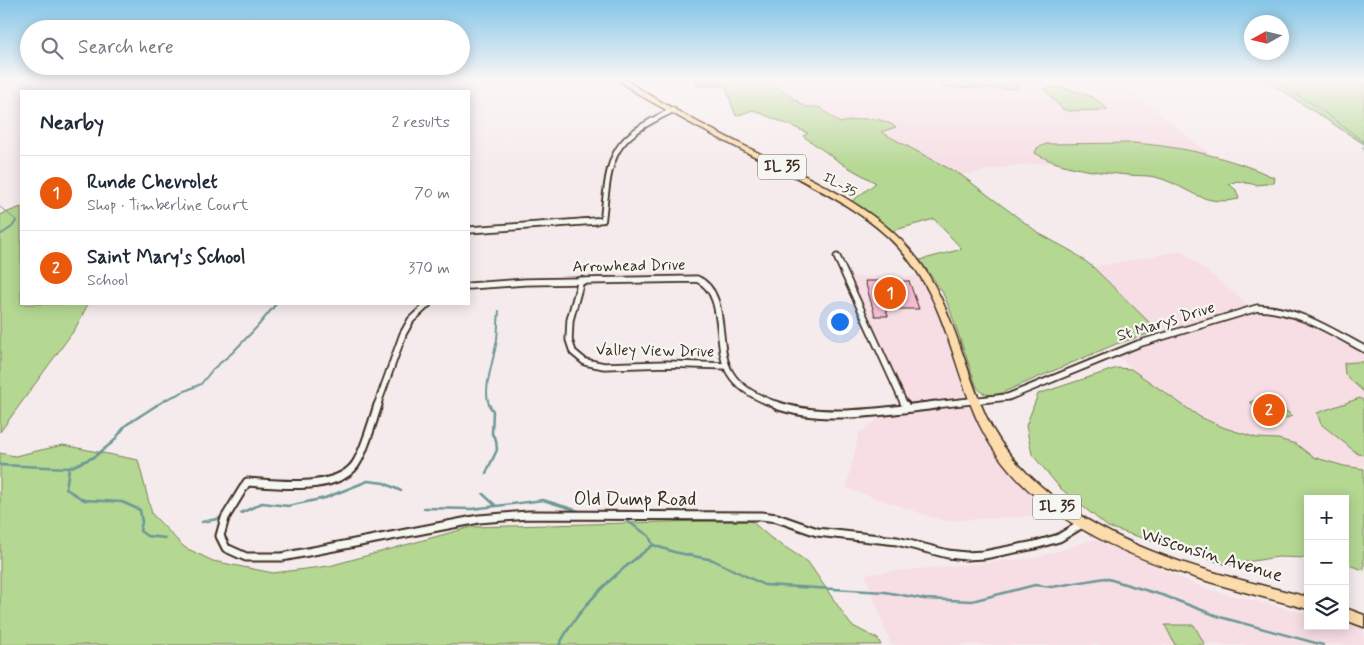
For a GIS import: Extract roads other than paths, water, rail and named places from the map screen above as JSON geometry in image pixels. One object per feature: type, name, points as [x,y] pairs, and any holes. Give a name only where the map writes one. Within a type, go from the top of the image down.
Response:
[{"type":"main road","name":"IL-35","points":[[673,110],[857,208],[899,243],[926,276]]},
{"type":"main road","name":"Wisconsin Avenue","points":[[926,276],[947,318],[975,402],[987,428],[1016,469],[1049,501],[1082,524],[1125,548],[1172,566],[1304,602]]},
{"type":"main road","points":[[1349,615],[1364,621]]},
{"type":"street","points":[[470,230],[604,220],[609,168],[618,148],[636,128],[673,110]]},
{"type":"street","points":[[837,257],[906,408]]},
{"type":"street","name":"Arrowhead Drive","points":[[470,286],[497,282],[691,278],[706,284],[712,292],[719,320],[726,366]]},
{"type":"street","name":"Valley View Drive","points":[[581,280],[570,320],[569,340],[573,352],[585,362],[604,366],[667,364],[726,366]]},
{"type":"street","name":"Old Dump Road","points":[[427,305],[411,320],[403,334],[358,461],[353,468],[344,475],[324,482],[282,484],[247,482],[221,527],[220,536],[223,544],[232,552],[264,558],[304,554],[479,519],[528,515],[762,516],[784,520],[817,532],[897,541],[931,551],[966,556],[984,556],[1059,538],[1082,524]]},
{"type":"street","name":"St Marys Drive","points":[[975,402],[1008,397],[1138,344],[1256,308],[1273,308],[1293,313],[1364,349]]},
{"type":"street","points":[[726,366],[737,381],[755,396],[787,409],[807,413],[840,413],[975,402]]},
{"type":"waterway","points":[[1320,109],[1364,142]]},
{"type":"waterway","points":[[1364,146],[1362,148],[1364,150]]},
{"type":"waterway","points":[[0,207],[16,220],[15,222]]},
{"type":"waterway","points":[[0,235],[12,227],[16,221]]},
{"type":"waterway","points":[[155,406],[201,384],[213,369],[232,353],[257,327],[275,305]]},
{"type":"waterway","points":[[490,406],[487,392],[497,339],[499,311]]},
{"type":"waterway","points":[[69,468],[94,457],[113,442],[126,425],[157,405]]},
{"type":"waterway","points":[[486,473],[497,450],[496,440],[492,434],[493,411],[489,405]]},
{"type":"waterway","points":[[0,465],[69,468]]},
{"type":"waterway","points":[[69,468],[66,489],[84,500],[122,502],[140,510],[142,522],[140,531],[147,536],[165,538]]},
{"type":"waterway","points":[[241,513],[262,503],[288,506],[325,498],[368,481],[384,483],[401,491]]},
{"type":"waterway","points":[[483,494],[495,505]]},
{"type":"waterway","points":[[424,508],[472,509],[543,500],[582,512]]},
{"type":"waterway","points":[[202,522],[222,518]]},
{"type":"waterway","points":[[626,520],[649,536],[653,545]]},
{"type":"waterway","points":[[559,645],[578,616],[600,590],[653,545]]},
{"type":"waterway","points":[[653,545],[674,552],[713,560],[764,585],[885,592],[924,599],[972,601],[1035,585],[1052,587],[1105,578],[1165,596],[1220,617],[1323,645]]},
{"type":"place","name":"Runde Chevrolet","points":[[890,293]]},
{"type":"place","name":"Saint Mary's School","points":[[1269,410]]}]
